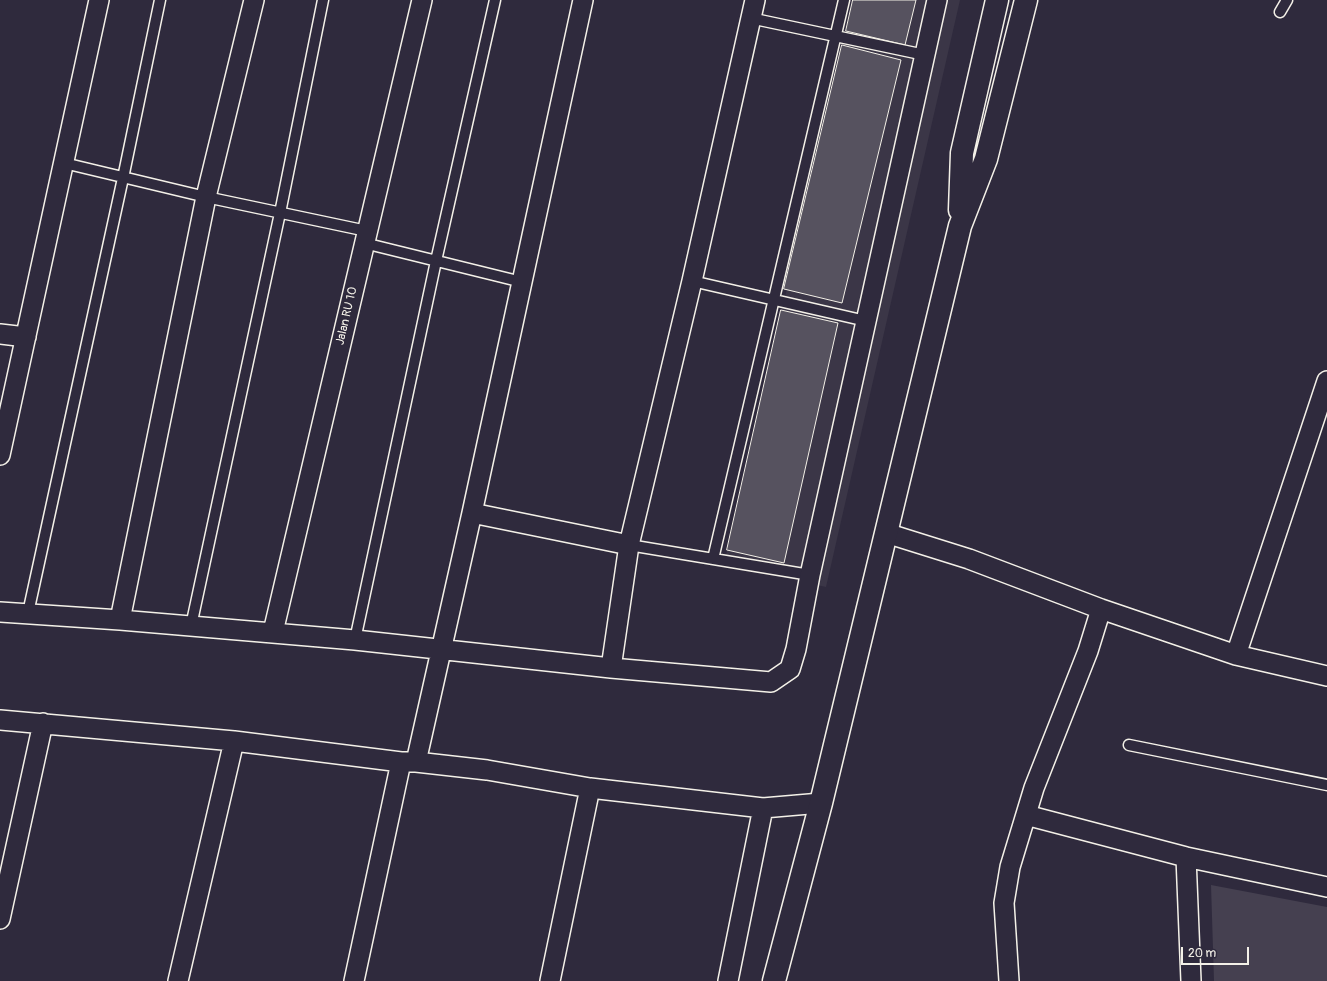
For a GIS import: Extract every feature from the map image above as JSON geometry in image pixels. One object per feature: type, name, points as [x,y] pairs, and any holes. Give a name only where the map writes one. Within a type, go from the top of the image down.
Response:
[{"type":"street","points":[[0,455],[99,0]]},
{"type":"street","points":[[120,620],[206,198],[254,0]]},
{"type":"street","name":"Jalan RU 10","points":[[273,632],[422,0]]},
{"type":"street","points":[[354,981],[409,762],[423,726],[440,656],[583,0]]},
{"type":"street","points":[[611,668],[629,545],[692,281],[755,0]]},
{"type":"street","points":[[0,612],[273,632],[355,640],[440,656],[611,668],[771,682],[790,670],[796,649],[810,575],[937,0]]},
{"type":"street","points":[[960,226],[962,153],[997,0]]},
{"type":"street","points":[[774,981],[821,803],[960,226],[986,159],[1026,0]]},
{"type":"street","points":[[0,334],[26,337]]},
{"type":"street","points":[[1236,655],[1327,381]]},
{"type":"street","points":[[472,513],[629,545]]},
{"type":"street","points":[[886,533],[969,559],[1101,609],[1236,655],[1327,676]]},
{"type":"street","points":[[1009,981],[1004,903],[1010,867],[1038,777],[1088,651],[1101,609]]},
{"type":"street","points":[[0,720],[234,741],[487,770],[590,788],[763,808],[821,803]]},
{"type":"street","points":[[0,919],[42,723]]},
{"type":"street","points":[[178,981],[234,741]]},
{"type":"street","points":[[550,981],[590,788]]},
{"type":"street","points":[[728,981],[763,808]]},
{"type":"street","points":[[1026,815],[1186,857],[1327,887]]},
{"type":"street","points":[[1186,857],[1191,981]]},
{"type":"lane","points":[[28,614],[123,178],[160,0]]},
{"type":"lane","points":[[191,626],[280,213],[323,0]]},
{"type":"lane","points":[[355,640],[436,260],[495,0]]},
{"type":"lane","points":[[713,559],[844,0]]},
{"type":"lane","points":[[1280,12],[1287,0]]},
{"type":"lane","points":[[750,18],[925,55]]},
{"type":"lane","points":[[64,163],[206,198],[280,213],[365,237],[436,260],[522,282]]},
{"type":"lane","points":[[692,281],[866,321]]},
{"type":"lane","points":[[629,545],[810,575]]},
{"type":"lane","points":[[1129,744],[1327,785]]},
{"type":"shaded area","points":[[853,0],[960,0],[826,587],[724,564]]},
{"type":"shaded area","points":[[1211,885],[1327,907],[1327,981],[1214,981]]},
{"type":"building","points":[[853,0],[916,0],[905,45],[846,31]]},
{"type":"building","points":[[842,45],[901,60],[842,303],[784,289]]},
{"type":"building","points":[[781,310],[838,323],[784,563],[727,550]]}]
